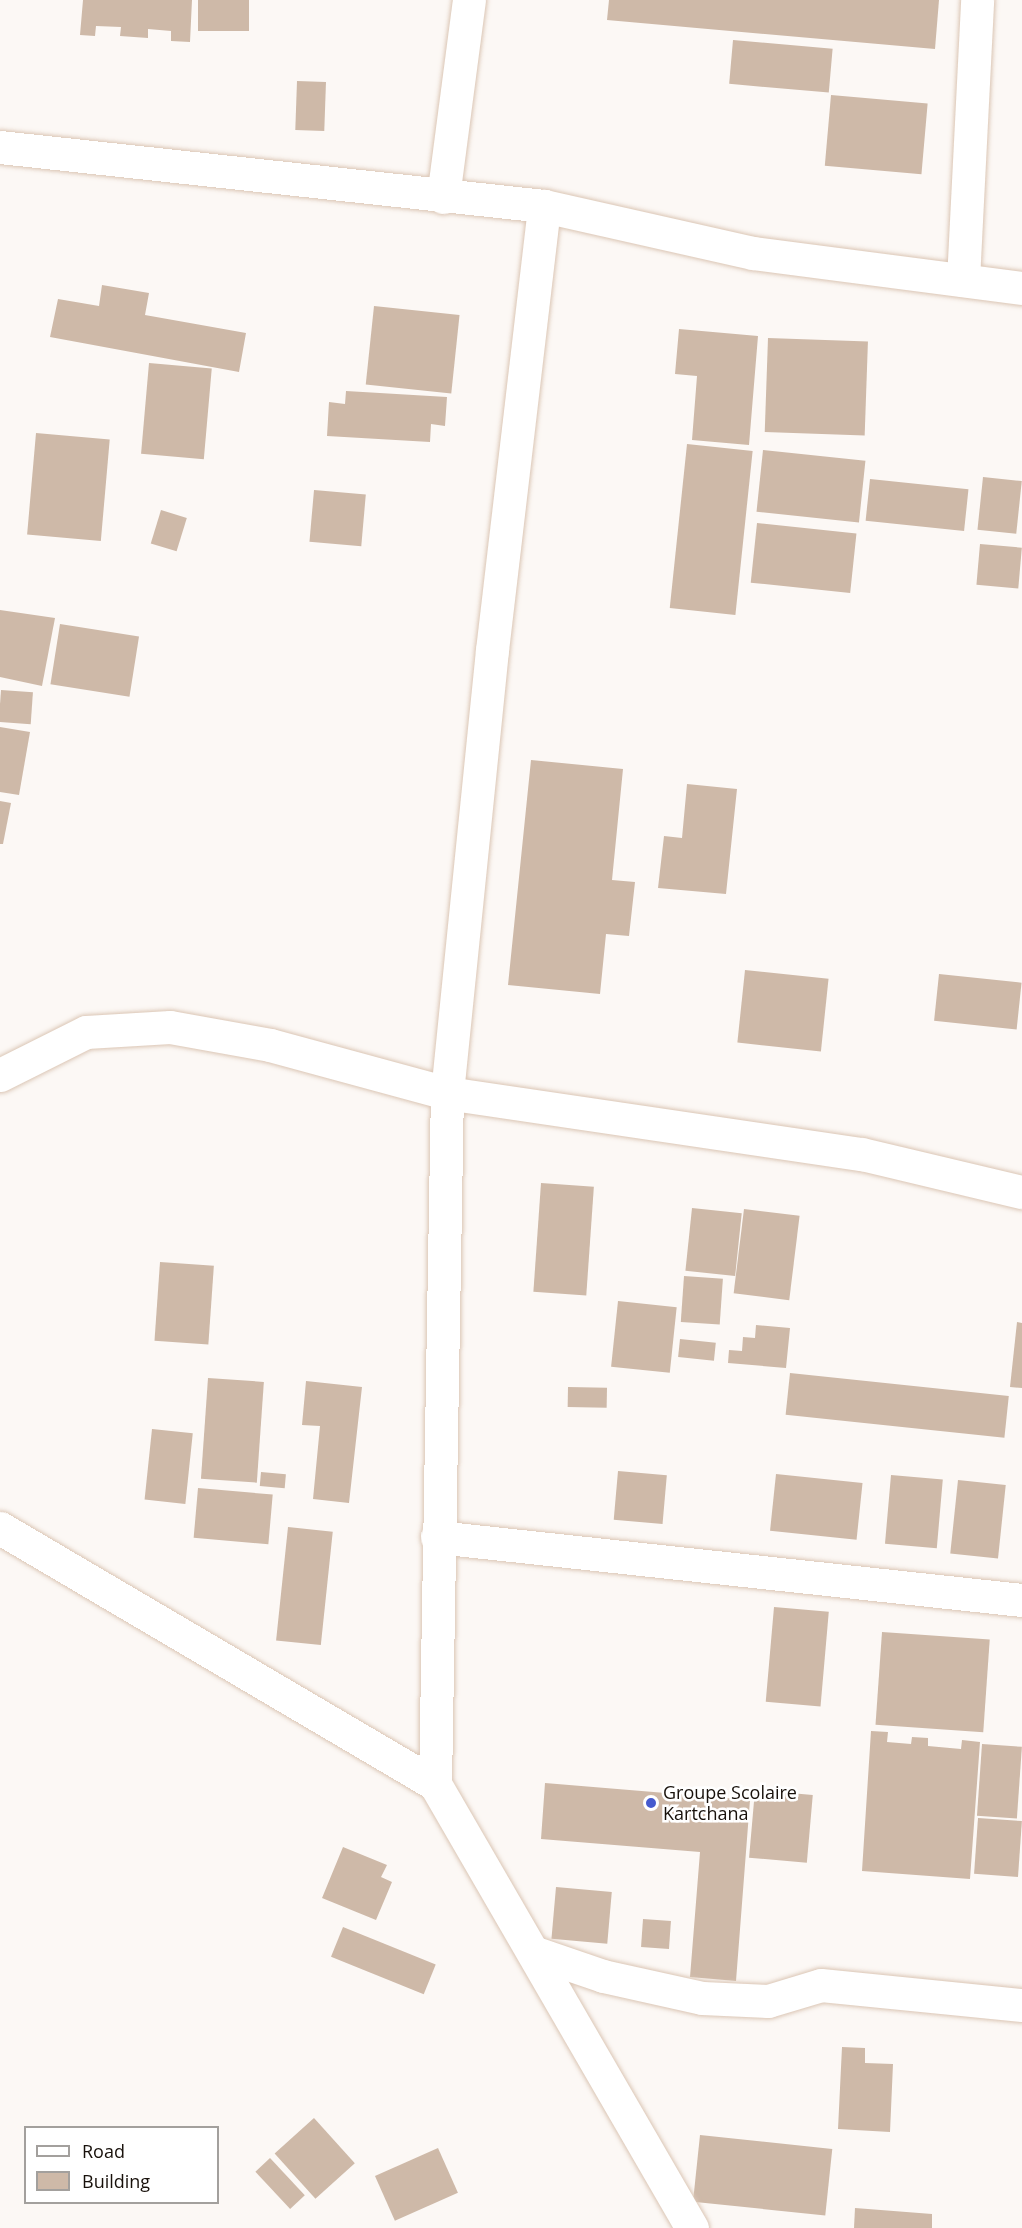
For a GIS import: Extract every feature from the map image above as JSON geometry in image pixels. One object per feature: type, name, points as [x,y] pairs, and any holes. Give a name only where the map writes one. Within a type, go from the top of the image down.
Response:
[{"type":"street","points":[[443,197],[469,0]]},
{"type":"street","points":[[963,280],[977,0]]},
{"type":"street","points":[[0,147],[443,197],[544,206],[753,253],[1022,288]]},
{"type":"street","points":[[435,1784],[437,1537],[447,1093],[492,650],[544,206]]},
{"type":"street","points":[[0,1075],[87,1032],[170,1027],[270,1045],[447,1093],[862,1154],[1022,1192]]},
{"type":"street","points":[[0,1528],[435,1784],[536,1953],[692,2228]]},
{"type":"street","points":[[437,1537],[1022,1600]]},
{"type":"street","points":[[536,1953],[603,1976],[702,1998],[768,2001],[821,1985],[1022,2005]]},
{"type":"building","points":[[83,0],[192,0],[190,42],[171,41],[171,31],[148,29],[148,38],[120,36],[121,27],[96,26],[95,36],[80,35]]},
{"type":"building","points":[[198,0],[249,0],[249,31],[198,31]]},
{"type":"building","points":[[609,0],[939,0],[935,49],[607,20]]},
{"type":"building","points":[[733,40],[833,49],[829,93],[729,84]]},
{"type":"building","points":[[297,81],[326,82],[324,131],[295,130]]},
{"type":"building","points":[[831,95],[928,103],[921,174],[825,166]]},
{"type":"building","points":[[102,285],[149,293],[145,315],[246,333],[239,372],[50,337],[58,299],[99,306]]},
{"type":"building","points":[[374,306],[460,315],[451,394],[366,385]]},
{"type":"building","points":[[679,329],[758,336],[749,445],[692,440],[697,376],[675,374]]},
{"type":"building","points":[[768,338],[868,341],[865,435],[765,432]]},
{"type":"building","points":[[149,363],[212,368],[204,459],[141,454]]},
{"type":"building","points":[[346,391],[447,397],[445,426],[431,424],[430,442],[327,436],[329,402],[345,404]]},
{"type":"building","points":[[36,433],[110,439],[101,541],[27,535]]},
{"type":"building","points":[[687,444],[753,451],[735,615],[670,608]]},
{"type":"building","points":[[763,450],[865,461],[859,522],[757,512]]},
{"type":"building","points":[[983,477],[1022,481],[1016,534],[977,530]]},
{"type":"building","points":[[870,479],[968,489],[964,531],[866,521]]},
{"type":"building","points":[[314,490],[366,495],[361,546],[309,542]]},
{"type":"building","points":[[161,510],[187,518],[177,551],[151,543]]},
{"type":"building","points":[[757,523],[856,533],[850,593],[751,583]]},
{"type":"building","points":[[980,544],[1022,548],[1018,589],[976,585]]},
{"type":"building","points":[[0,610],[55,618],[42,686],[0,677]]},
{"type":"building","points":[[60,624],[139,637],[129,697],[50,684]]},
{"type":"building","points":[[1,690],[33,692],[31,724],[0,722]]},
{"type":"building","points":[[0,727],[30,732],[19,795],[0,792]]},
{"type":"building","points":[[531,760],[623,769],[612,880],[635,882],[629,936],[606,934],[600,994],[508,985]]},
{"type":"building","points":[[687,784],[737,789],[726,894],[658,888],[664,836],[682,838]]},
{"type":"building","points":[[0,801],[11,803],[3,844],[0,844]]},
{"type":"building","points":[[745,970],[829,979],[821,1051],[737,1043]]},
{"type":"building","points":[[939,974],[1022,983],[1017,1029],[934,1021]]},
{"type":"building","points":[[541,1183],[594,1187],[586,1295],[533,1292]]},
{"type":"building","points":[[692,1208],[742,1213],[735,1276],[685,1271]]},
{"type":"building","points":[[744,1209],[800,1216],[789,1300],[734,1293]]},
{"type":"building","points":[[160,1262],[214,1266],[208,1345],[154,1341]]},
{"type":"building","points":[[684,1276],[723,1279],[720,1325],[681,1322]]},
{"type":"building","points":[[618,1301],[677,1307],[670,1373],[611,1367]]},
{"type":"building","points":[[1017,1322],[1022,1323],[1022,1388],[1010,1387]]},
{"type":"building","points":[[756,1325],[790,1328],[786,1368],[728,1363],[729,1350],[742,1351],[743,1337],[755,1338]]},
{"type":"building","points":[[680,1339],[716,1343],[714,1361],[678,1357]]},
{"type":"building","points":[[790,1373],[1009,1396],[1004,1438],[786,1415]]},
{"type":"building","points":[[208,1378],[264,1382],[257,1483],[201,1479]]},
{"type":"building","points":[[306,1381],[362,1387],[349,1503],[313,1499],[320,1426],[302,1425]]},
{"type":"building","points":[[568,1387],[607,1388],[607,1408],[568,1407]]},
{"type":"building","points":[[152,1429],[193,1433],[185,1504],[145,1500]]},
{"type":"building","points":[[618,1471],[667,1475],[663,1524],[614,1520]]},
{"type":"building","points":[[261,1472],[286,1474],[285,1488],[260,1486]]},
{"type":"building","points":[[776,1474],[863,1483],[857,1540],[770,1531]]},
{"type":"building","points":[[891,1475],[943,1480],[937,1548],[885,1544]]},
{"type":"building","points":[[958,1480],[1006,1485],[998,1559],[950,1554]]},
{"type":"building","points":[[198,1488],[273,1495],[268,1544],[194,1538]]},
{"type":"building","points":[[288,1527],[333,1532],[321,1645],[276,1640]]},
{"type":"building","points":[[774,1607],[829,1612],[821,1706],[766,1702]]},
{"type":"building","points":[[882,1632],[990,1640],[983,1732],[876,1725]]},
{"type":"building","points":[[871,1731],[888,1732],[887,1742],[911,1744],[912,1737],[928,1738],[928,1746],[961,1749],[962,1740],[980,1742],[970,1879],[862,1871]]},
{"type":"building","points":[[982,1744],[1022,1747],[1017,1819],[977,1816]]},
{"type":"building","points":[[545,1783],[750,1800],[736,1981],[690,1977],[700,1852],[541,1839]]},
{"type":"building","points":[[755,1790],[813,1795],[807,1863],[749,1858]]},
{"type":"building","points":[[978,1818],[1022,1821],[1018,1877],[974,1874]]},
{"type":"building","points":[[343,1847],[387,1865],[381,1877],[392,1882],[376,1920],[322,1898]]},
{"type":"building","points":[[556,1887],[612,1892],[607,1944],[551,1939]]},
{"type":"building","points":[[643,1919],[671,1921],[669,1949],[641,1947]]},
{"type":"building","points":[[343,1927],[436,1964],[424,1994],[331,1957]]},
{"type":"building","points":[[842,2047],[865,2048],[865,2063],[893,2064],[890,2132],[838,2129]]},
{"type":"building","points":[[314,2118],[355,2163],[315,2199],[275,2153]]},
{"type":"building","points":[[700,2135],[832,2149],[825,2216],[693,2202]]},
{"type":"building","points":[[438,2148],[458,2193],[395,2221],[375,2176]]},
{"type":"building","points":[[270,2158],[305,2195],[290,2209],[255,2172]]},
{"type":"building","points":[[855,2208],[932,2214],[932,2228],[854,2228]]},
{"type":"place","name":"Groupe Scolaire Kartchana","points":[[651,1803]]}]
